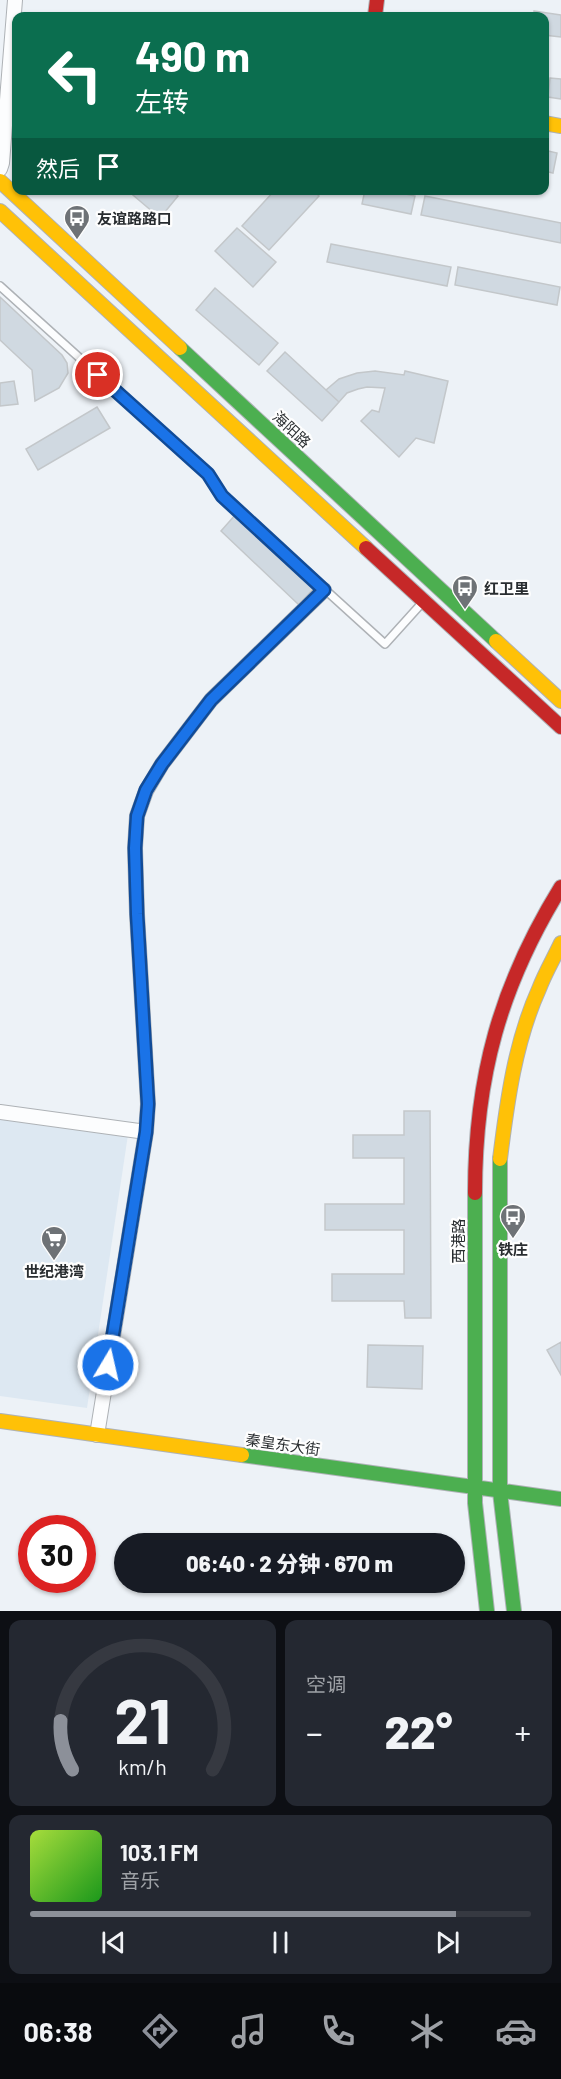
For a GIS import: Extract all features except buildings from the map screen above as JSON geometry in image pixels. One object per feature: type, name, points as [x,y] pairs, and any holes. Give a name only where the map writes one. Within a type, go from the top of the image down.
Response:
[{"type":"main road","name":"海阳路","points":[[0,181],[12,192]]},
{"type":"main road","name":"海阳路","points":[[15,195],[561,701]]},
{"type":"main road","points":[[0,211],[561,728]]},
{"type":"main road","name":"西港路","points":[[487,1611],[468,1502],[476,1487],[475,1161],[480,1099],[492,1043],[510,985],[537,926],[561,887]]},
{"type":"main road","points":[[514,1611],[508,1508],[500,1491],[499,1163],[518,1051],[538,990],[561,943]]},
{"type":"main road","name":"秦皇东大街","points":[[0,1421],[561,1499]]},
{"type":"main road","points":[[468,1502],[508,1508]]},
{"type":"street","points":[[0,169],[12,38]]},
{"type":"street","points":[[97,1435],[146,1132],[148,1104],[137,914],[135,848],[137,816],[146,790],[162,764],[211,700],[324,590]]},
{"type":"street","points":[[0,1112],[146,1132]]},
{"type":"lane","points":[[0,286],[208,474],[222,496],[385,644],[424,601]]},
{"type":"shaded area","name":"世纪港湾","points":[[0,1111],[129,1128],[87,1408],[0,1396]]},
{"type":"traffic: fast","points":[[180,348],[496,641]]},
{"type":"traffic: fast","points":[[500,1159],[500,1492],[514,1611]]},
{"type":"traffic: fast","points":[[475,1193],[475,1503],[487,1611]]},
{"type":"traffic: fast","points":[[242,1455],[561,1499]]},
{"type":"traffic: slow","points":[[549,124],[561,126]]},
{"type":"traffic: slow","points":[[0,181],[12,192]]},
{"type":"traffic: slow","points":[[15,195],[180,348]]},
{"type":"traffic: slow","points":[[0,211],[366,548]]},
{"type":"traffic: slow","points":[[496,641],[561,701]]},
{"type":"traffic: slow","points":[[500,1159],[509,1094],[518,1051],[541,983],[561,943]]},
{"type":"traffic: slow","points":[[0,1421],[242,1455]]},
{"type":"traffic: jam","points":[[376,12],[377,0]]},
{"type":"traffic: jam","points":[[366,548],[561,727]]},
{"type":"traffic: jam","points":[[475,1193],[480,1110],[495,1034],[522,960],[561,887]]},
{"type":"place","name":"友谊路路口","points":[[77,241]]},
{"type":"place","name":"红卫里","points":[[465,611]]},
{"type":"place","name":"铁庄","points":[[513,1240]]},
{"type":"place","name":"世纪港湾","points":[[54,1262]]},
{"type":"route","points":[[98,375],[208,474],[222,496],[324,590],[211,700],[162,764],[146,790],[137,816],[135,848],[137,914],[148,1104],[146,1132],[108,1365]]}]
